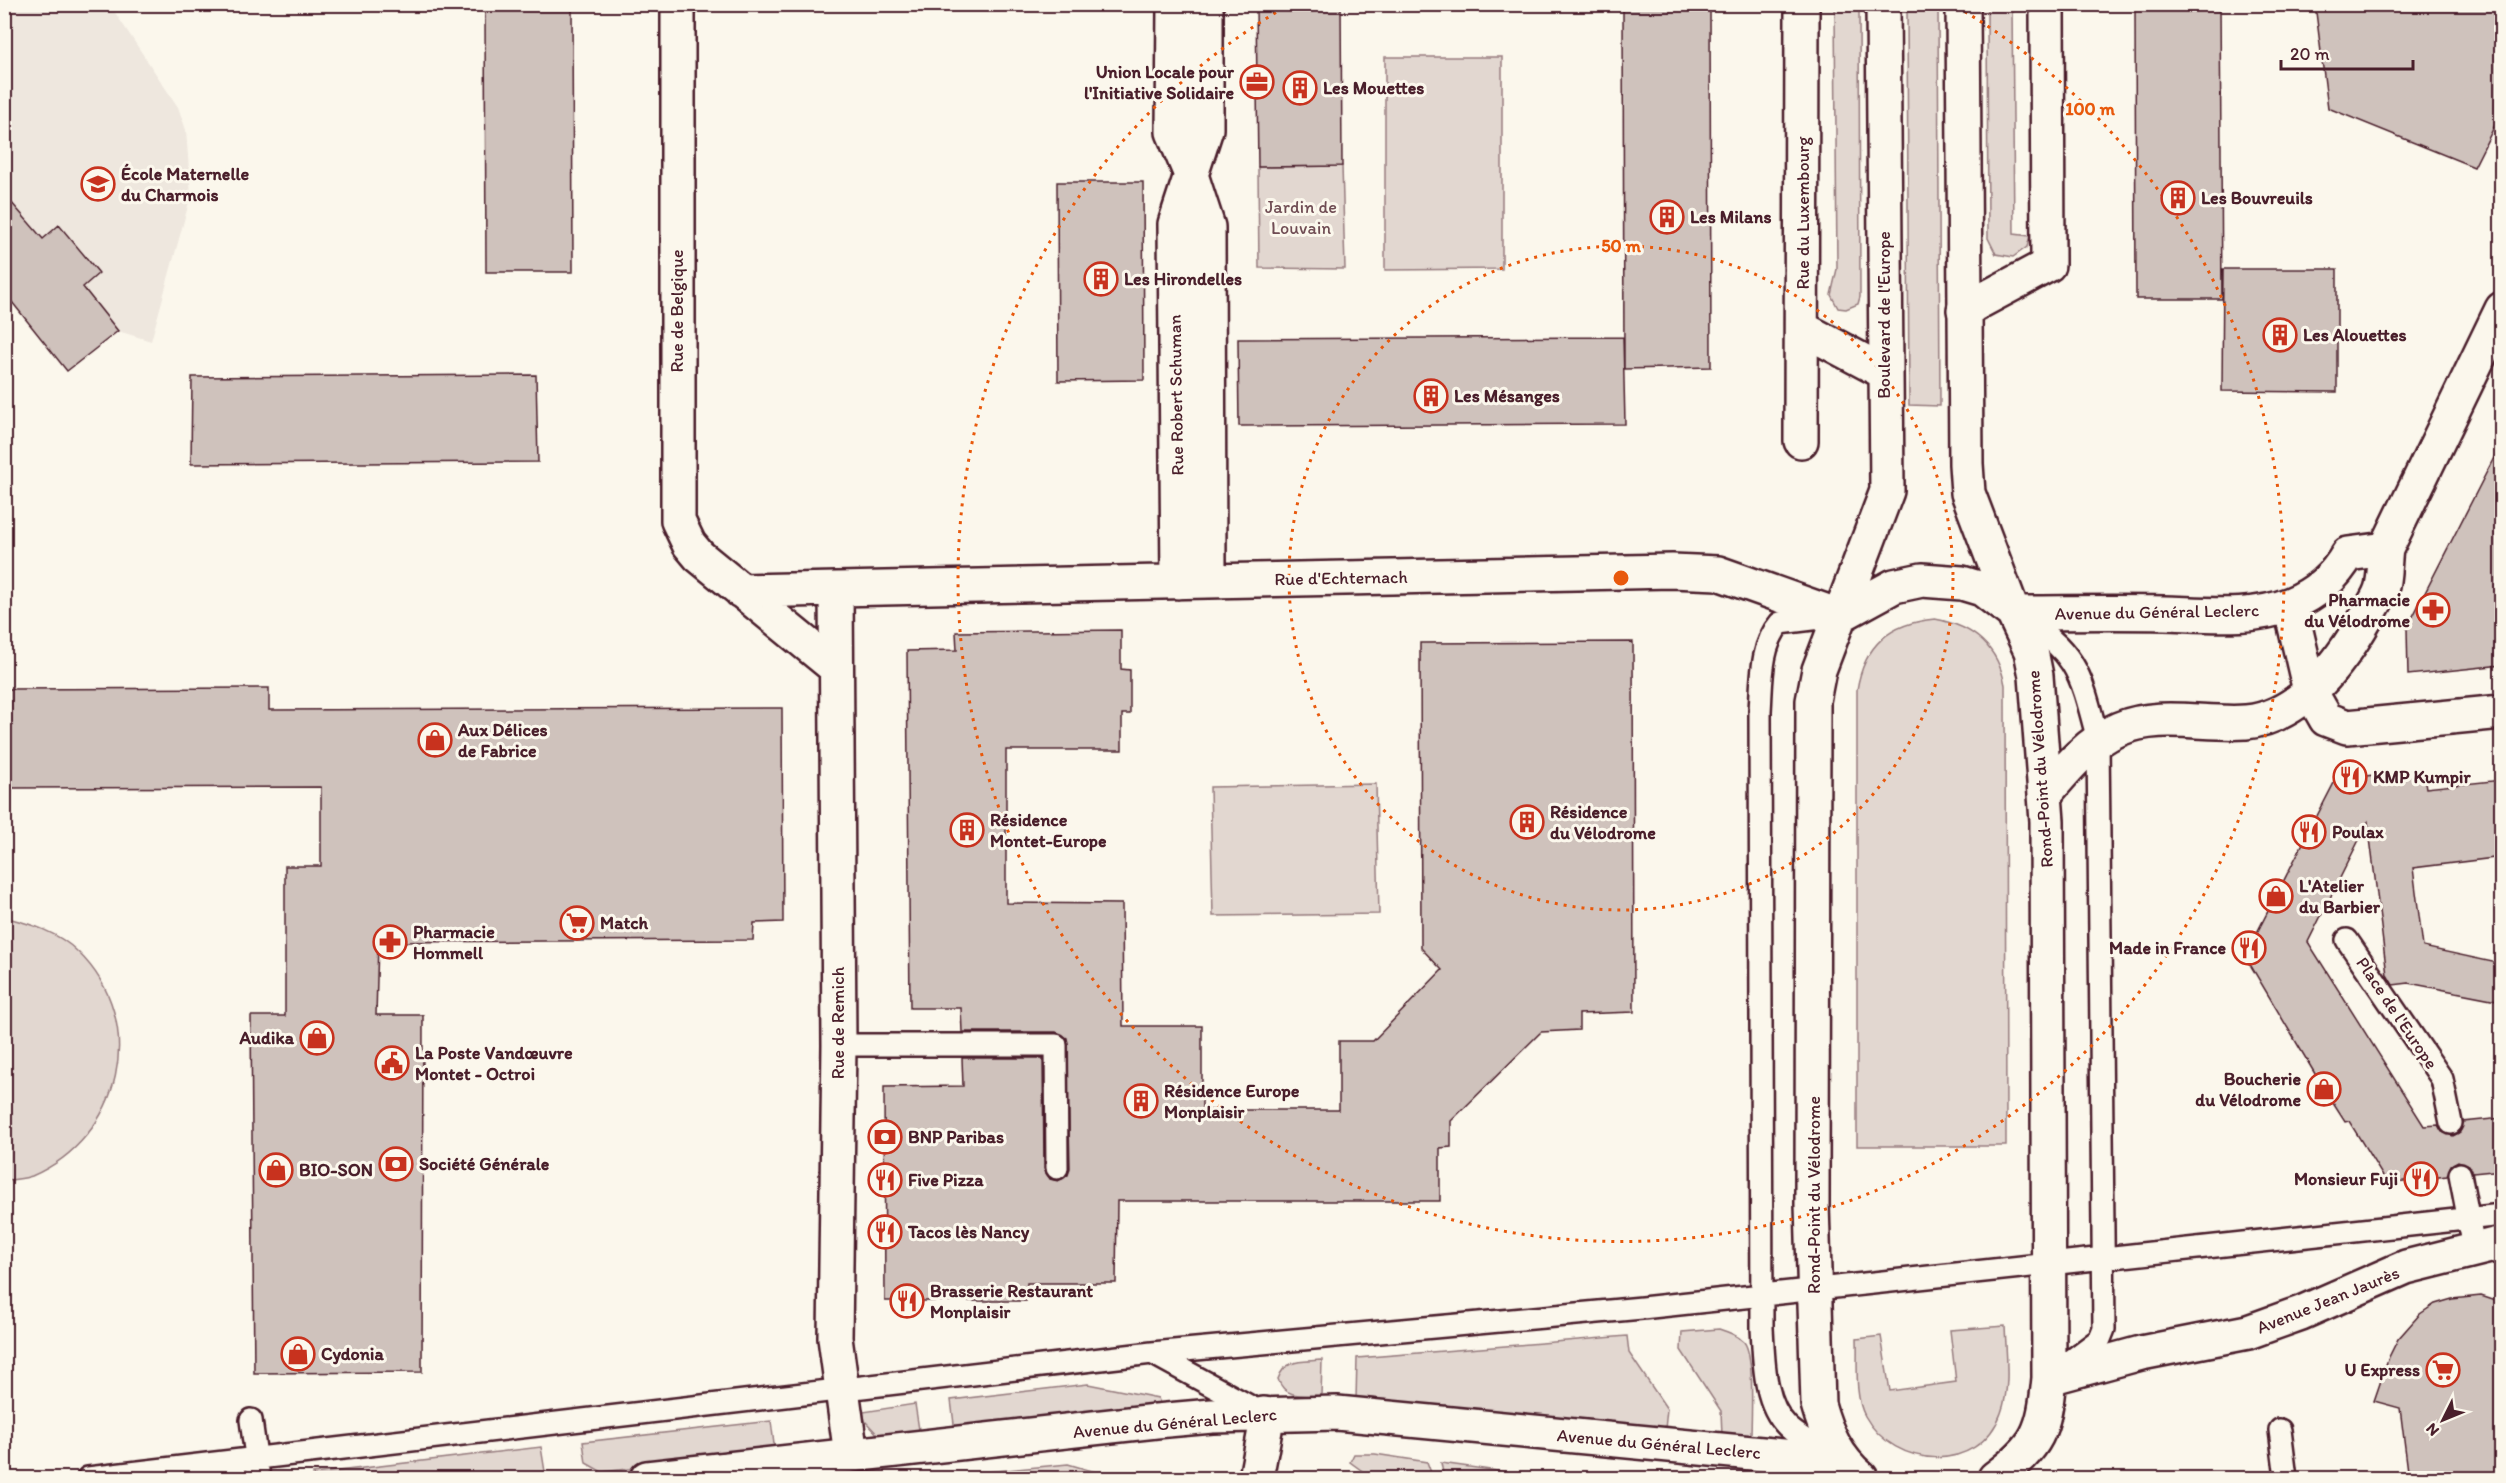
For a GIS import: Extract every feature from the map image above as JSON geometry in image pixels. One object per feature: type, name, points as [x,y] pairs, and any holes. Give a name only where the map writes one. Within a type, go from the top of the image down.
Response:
[{"type":"street","name":"Rue de Belgique","points":[[678,4],[678,520],[689,544],[699,556],[836,668]]},
{"type":"street","name":"Rue Robert Schuman","points":[[1174,4],[1173,132],[1191,175],[1208,227],[1194,581]]},
{"type":"street","points":[[1191,175],[1206,129],[1206,4]]},
{"type":"street","name":"Rue du Luxembourg","points":[[1801,441],[1802,4]]},
{"type":"street","name":"Boulevard de l'Europe","points":[[1839,616],[1887,491],[1884,372],[1883,4]]},
{"type":"street","points":[[1963,4],[1968,493],[2013,614]]},
{"type":"street","points":[[1965,310],[2048,265],[2047,4]]},
{"type":"street","points":[[2045,794],[2073,761],[2098,740],[2134,724],[2164,720],[2248,722],[2287,706],[2310,691],[2337,664],[2381,590],[2386,549],[2502,309]]},
{"type":"street","points":[[1803,329],[1884,372]]},
{"type":"street","name":"Avenue du Général Leclerc","points":[[2013,614],[2246,613],[2290,605],[2322,586],[2341,567],[2348,554],[2386,549]]},
{"type":"street","name":"Rue d'Echternach","points":[[836,590],[1641,572],[1719,573],[1839,616]]},
{"type":"street","name":"Rond-Point du Vélodrome","points":[[1854,1475],[1827,1433],[1818,1404],[1814,1288],[1814,701],[1818,670],[1839,616],[1894,586],[1934,580],[1982,589],[2013,614],[2031,651],[2036,676],[2045,794],[2049,1378],[2046,1418],[2038,1435],[2022,1456],[2001,1476]]},
{"type":"street","points":[[741,591],[836,590]]},
{"type":"street","name":"Rue de Remich","points":[[836,590],[839,1045],[835,1338],[850,1455]]},
{"type":"street","points":[[2290,605],[2310,691],[2326,718],[2347,727],[2502,712]]},
{"type":"street","name":"Avenue Jean Jaurès","points":[[2049,1378],[2141,1353],[2248,1332],[2301,1313],[2406,1268],[2488,1246]]},
{"type":"street","name":"Avenue du Général Leclerc","points":[[647,1479],[1156,1421],[1264,1414],[1337,1413],[1784,1456],[1854,1475]]},
{"type":"street","points":[[1256,1479],[1265,1430],[1264,1414]]},
{"type":"lane","points":[[2013,614],[2042,630],[2060,646],[2082,679],[2098,740],[2104,1329],[2100,1339],[2049,1378]]},
{"type":"lane","points":[[1839,616],[1780,623],[1771,633],[1763,666],[1760,722],[1764,1374],[1774,1405],[1786,1425],[1854,1475]]},
{"type":"lane","name":"Place de l'Europe","points":[[2347,940],[2442,1080],[2451,1124]]},
{"type":"lane","points":[[839,1045],[1056,1045],[1056,1168]]},
{"type":"lane","points":[[2460,1174],[2468,1217],[2488,1246]]},
{"type":"lane","points":[[88,1479],[258,1468],[841,1390],[1152,1353],[1642,1308],[2050,1263],[2307,1238],[2468,1217],[2502,1215]]},
{"type":"lane","points":[[1152,1353],[1264,1414]]},
{"type":"lane","points":[[251,1420],[258,1468]]},
{"type":"lane","points":[[2280,1430],[2286,1479]]},
{"type":"shaded area","name":"École Maternelle du Charmois","points":[[5,5],[110,5],[178,107],[186,130],[191,195],[151,341],[118,331],[67,371],[5,292]]},
{"type":"green space","points":[[1835,5],[1859,5],[1860,297],[1858,304],[1846,309],[1838,308],[1831,295],[1837,269]]},
{"type":"green space","points":[[1907,5],[1938,5],[1940,406],[1909,405]]},
{"type":"green space","points":[[1987,5],[2012,5],[2014,234],[2030,236],[2027,247],[2013,257],[1996,254],[1988,238]]},
{"type":"green space","points":[[1385,57],[1502,57],[1502,269],[1385,270]]},
{"type":"green space","name":"Jardin de Louvain","points":[[1342,166],[1345,269],[1259,268],[1258,167]]},
{"type":"green space","points":[[1935,619],[1961,627],[1982,640],[1996,660],[2005,685],[2006,1146],[1857,1146],[1857,690],[1866,660],[1882,639],[1905,625]]},
{"type":"green space","points":[[1376,784],[1379,914],[1213,916],[1210,787]]},
{"type":"green space","points":[[4,917],[53,934],[78,952],[100,980],[114,1011],[119,1044],[115,1076],[105,1107],[87,1135],[62,1158],[32,1176],[5,1181]]},
{"type":"green space","points":[[2005,1326],[2007,1370],[2004,1403],[1990,1433],[1975,1447],[1956,1455],[1936,1458],[1915,1455],[1895,1447],[1878,1434],[1865,1416],[1859,1399],[1857,1339],[1881,1336],[1890,1391],[1956,1382],[1950,1330]]},
{"type":"green space","points":[[1719,1329],[1738,1337],[1747,1349],[1751,1373],[1751,1438],[1722,1435],[1721,1411],[1681,1350],[1682,1332]]},
{"type":"green space","points":[[1627,1336],[1629,1353],[1667,1409],[1665,1429],[1356,1400],[1357,1358]]},
{"type":"green space","points":[[1322,1360],[1321,1396],[1295,1395],[1281,1385],[1278,1379],[1285,1367],[1296,1362]]},
{"type":"green space","points":[[1088,1384],[1158,1398],[1160,1404],[955,1432],[951,1400]]},
{"type":"green space","points":[[915,1404],[920,1436],[880,1437],[865,1421],[863,1412]]},
{"type":"green space","points":[[771,1421],[775,1452],[602,1472],[586,1463],[583,1442]]},
{"type":"green space","points":[[541,1447],[546,1478],[314,1478],[313,1474]]},
{"type":"green space","points":[[1354,1454],[1375,1454],[1427,1462],[1433,1478],[1372,1478],[1350,1462]]},
{"type":"green space","points":[[1441,1463],[1547,1478],[1444,1478]]},
{"type":"green space","points":[[1068,1464],[1116,1478],[976,1477],[977,1473]]},
{"type":"building","points":[[485,4],[572,4],[573,272],[486,272]]},
{"type":"building","name":"Les Mouettes","points":[[1256,4],[1341,4],[1342,166],[1258,167]]},
{"type":"building","name":"Les Milans","points":[[1623,4],[1710,4],[1711,367],[1624,369]]},
{"type":"building","name":"Les Bouvreuils","points":[[2135,4],[2220,4],[2222,299],[2136,299]]},
{"type":"building","points":[[2315,4],[2502,4],[2502,111],[2474,167],[2328,108]]},
{"type":"building","name":"Les Hirondelles","points":[[1057,182],[1143,182],[1144,380],[1058,381]]},
{"type":"building","points":[[4,194],[43,239],[59,225],[99,273],[83,287],[118,331],[67,371],[4,292]]},
{"type":"building","name":"Les Alouettes","points":[[2223,269],[2337,269],[2337,392],[2222,391]]},
{"type":"building","name":"Les Mésanges","points":[[1623,337],[1625,424],[1239,426],[1238,339]]},
{"type":"building","points":[[536,375],[538,462],[191,464],[192,377]]},
{"type":"building","points":[[2502,442],[2502,665],[2408,675],[2407,628]]},
{"type":"building","points":[[1121,630],[1121,669],[1130,670],[1130,714],[1122,714],[1122,750],[1006,750],[1006,903],[1122,904],[1123,1026],[1202,1026],[1202,1110],[1339,1110],[1339,1041],[1373,1041],[1442,970],[1421,948],[1420,643],[1633,642],[1634,1012],[1579,1014],[1579,1030],[1541,1032],[1451,1121],[1451,1147],[1440,1148],[1440,1201],[1117,1201],[1116,1283],[1027,1283],[1026,1301],[885,1301],[884,1087],[963,1086],[962,1058],[1043,1058],[1044,1169],[1050,1179],[1058,1181],[1068,1175],[1070,1168],[1067,1038],[1056,1032],[962,1032],[961,1008],[910,1008],[907,651],[957,650],[956,632]]},
{"type":"building","points":[[269,688],[269,710],[782,708],[783,922],[754,923],[753,940],[378,942],[376,1015],[423,1015],[422,1372],[254,1373],[251,1016],[285,1016],[285,866],[321,866],[321,787],[4,788],[4,689]]},
{"type":"building","points":[[2423,770],[2426,788],[2502,780],[2502,857],[2413,868],[2423,947],[2502,964],[2502,1001],[2409,983],[2393,985],[2387,975],[2368,822],[2308,942],[2424,1126],[2438,1125],[2442,1132],[2453,1136],[2460,1132],[2463,1122],[2502,1118],[2502,1170],[2473,1173],[2469,1165],[2458,1161],[2451,1165],[2447,1176],[2387,1183],[2349,1121],[2345,1122],[2324,1089],[2245,956],[2336,779]]},
{"type":"building","name":"U Express","points":[[2481,1296],[2502,1303],[2502,1479],[2409,1479],[2400,1408],[2374,1401],[2389,1357],[2398,1339],[2420,1314],[2435,1304],[2452,1299]]},
{"type":"place","name":"Union Locale pour l'Initiative Solidaire","points":[[1257,82]]},
{"type":"place","name":"Les Mouettes","points":[[1300,88]]},
{"type":"place","name":"École Maternelle du Charmois","points":[[98,184]]},
{"type":"place","name":"Les Bouvreuils","points":[[2178,198]]},
{"type":"place","name":"Les Milans","points":[[1667,217]]},
{"type":"place","name":"Les Hirondelles","points":[[1101,279]]},
{"type":"place","name":"Les Alouettes","points":[[2280,335]]},
{"type":"place","name":"Les Mésanges","points":[[1431,396]]},
{"type":"place","name":"Pharmacie du Vélodrome","points":[[2433,610]]},
{"type":"place","name":"Aux Délices de Fabrice","points":[[435,740]]},
{"type":"place","name":"KMP Kumpir","points":[[2350,777]]},
{"type":"place","name":"Résidence du Vélodrome","points":[[1527,822]]},
{"type":"place","name":"Résidence Montet-Europe","points":[[967,830]]},
{"type":"place","name":"Poulax","points":[[2309,832]]},
{"type":"place","name":"L'Atelier du Barbier","points":[[2276,896]]},
{"type":"place","name":"Match","points":[[577,923]]},
{"type":"place","name":"Pharmacie Hommell","points":[[390,942]]},
{"type":"place","name":"Made in France","points":[[2249,948]]},
{"type":"place","name":"Audika","points":[[317,1038]]},
{"type":"place","name":"La Poste Vandœuvre Montet - Octroi","points":[[392,1063]]},
{"type":"place","name":"Boucherie du Vélodrome","points":[[2324,1089]]},
{"type":"place","name":"Résidence Europe Monplaisir","points":[[1141,1101]]},
{"type":"place","name":"BNP Paribas","points":[[885,1137]]},
{"type":"place","name":"Société Générale","points":[[396,1164]]},
{"type":"place","name":"BIO-SON","points":[[276,1170]]},
{"type":"place","name":"Monsieur Fuji","points":[[2421,1179]]},
{"type":"place","name":"Five Pizza","points":[[885,1180]]},
{"type":"place","name":"Tacos lès Nancy","points":[[885,1232]]},
{"type":"place","name":"Brasserie Restaurant Monplaisir","points":[[907,1301]]},
{"type":"place","name":"Cydonia","points":[[298,1354]]},
{"type":"place","name":"U Express","points":[[2443,1370]]}]
